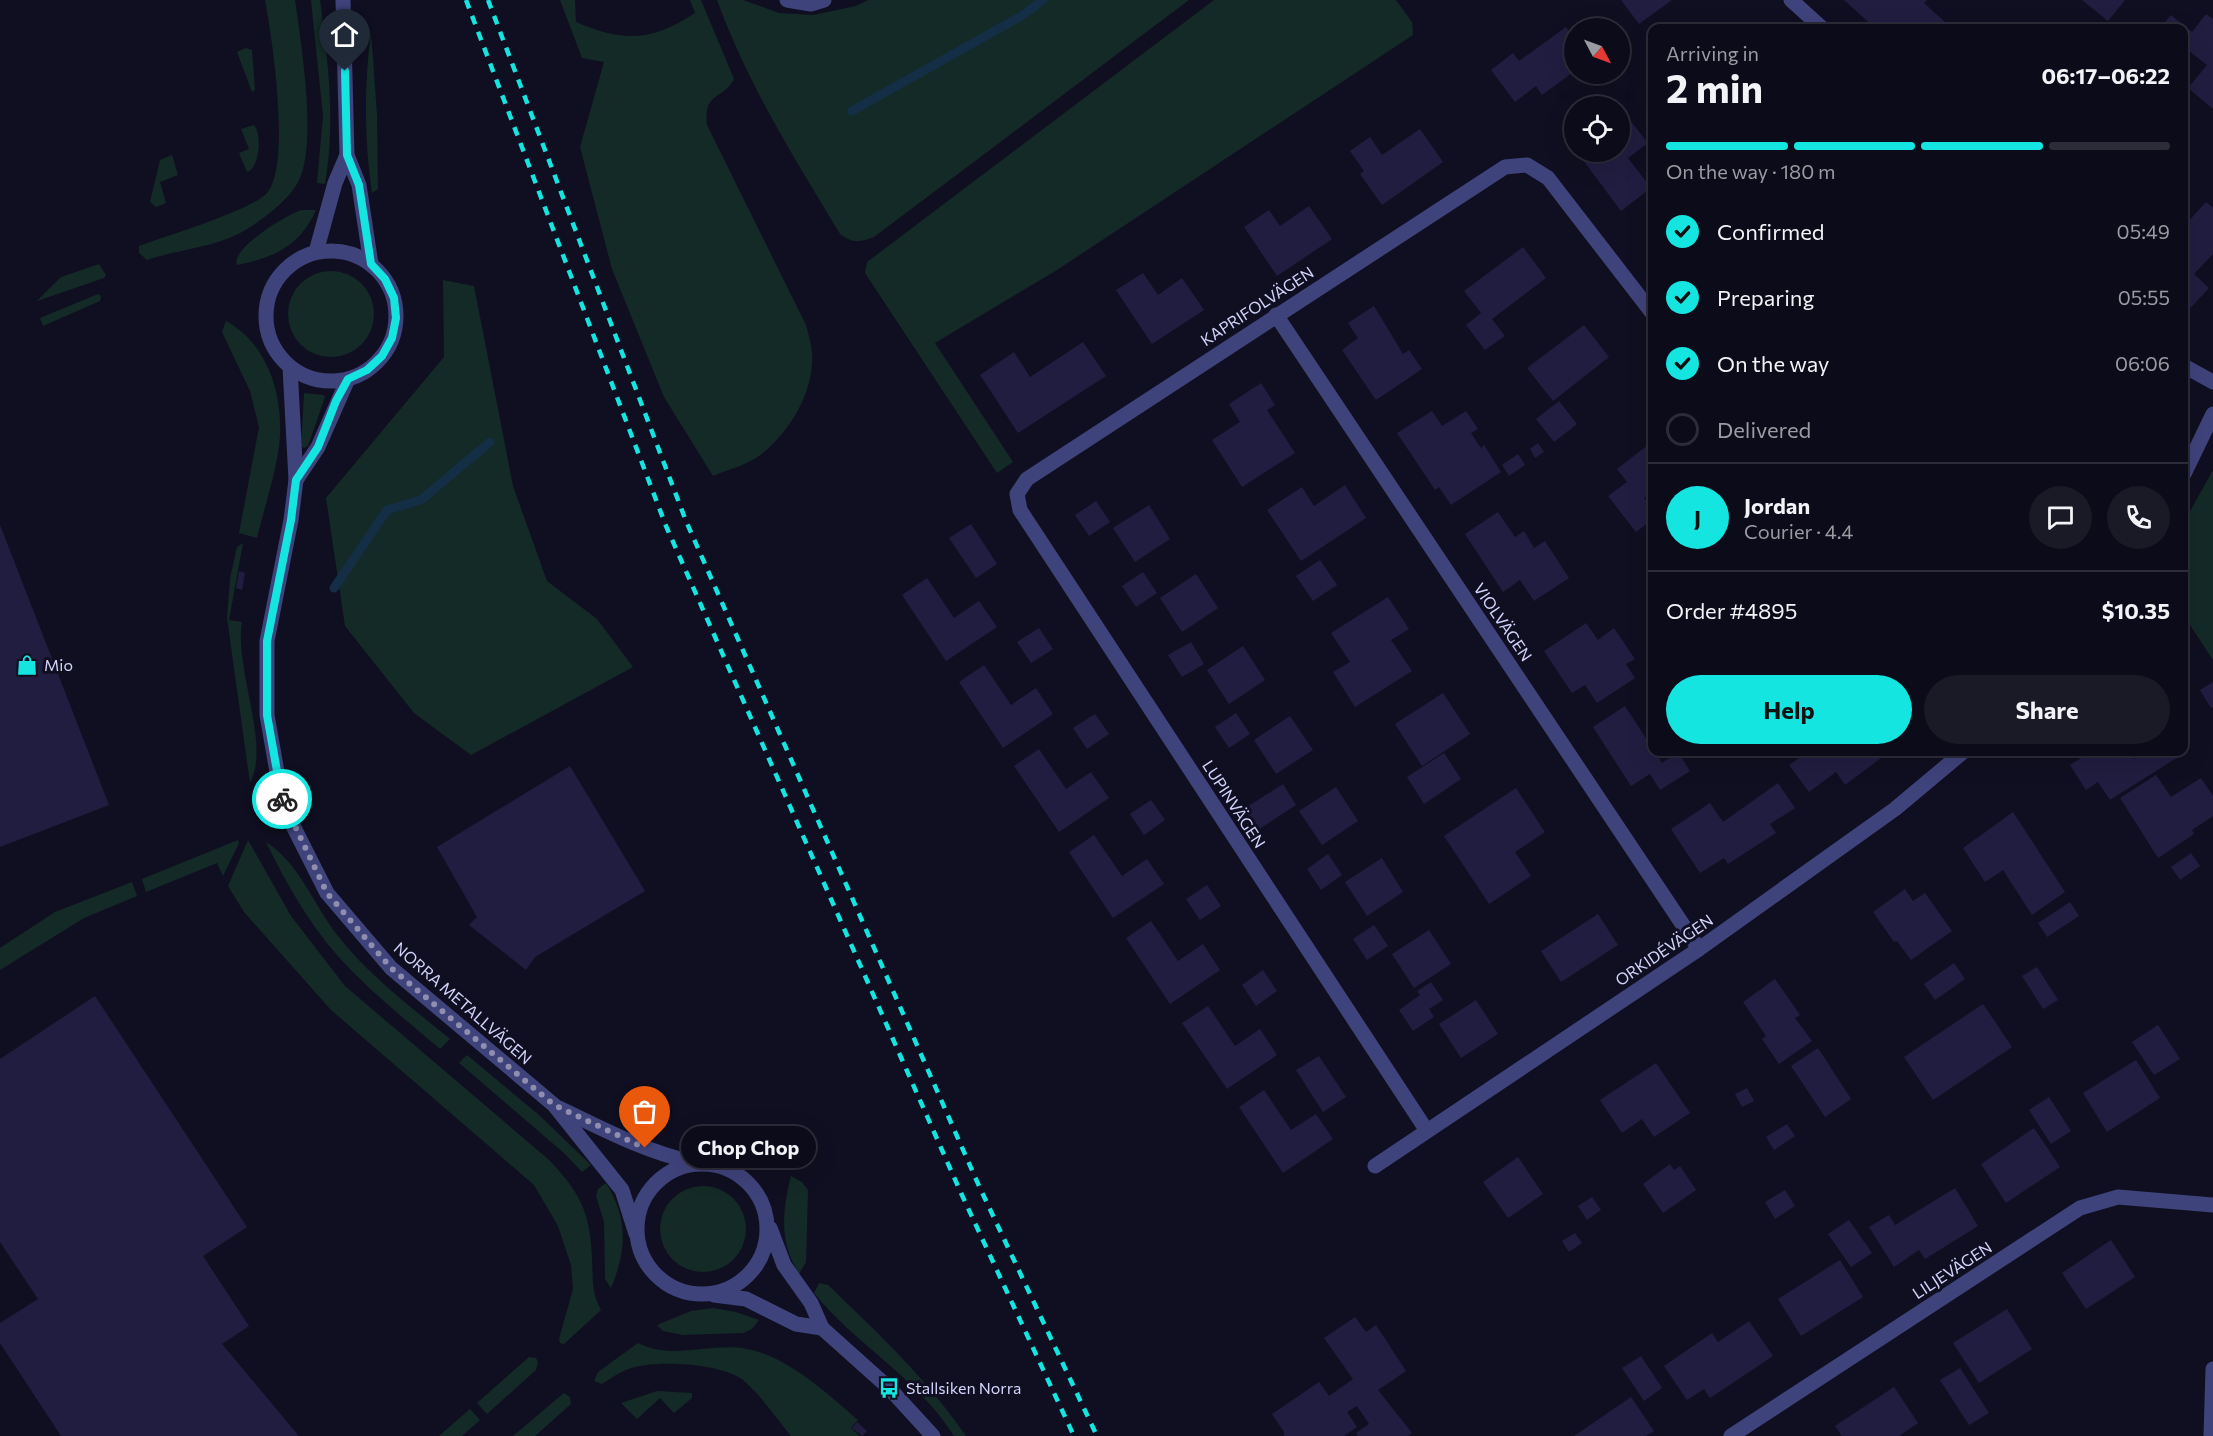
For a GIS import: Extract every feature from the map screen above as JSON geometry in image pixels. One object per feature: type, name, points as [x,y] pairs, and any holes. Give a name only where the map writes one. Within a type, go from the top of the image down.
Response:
[{"type":"street","points":[[343,0],[347,155],[359,185],[371,264]]},
{"type":"street","points":[[787,0],[811,4],[824,0]]},
{"type":"street","points":[[1791,0],[1818,24]]},
{"type":"street","points":[[316,252],[334,183],[347,155]]},
{"type":"street","name":"KAPRIFOLVÄGEN","points":[[1017,494],[1027,479],[1505,167],[1527,165],[1548,178],[1648,308]]},
{"type":"street","points":[[336,250],[354,254],[371,264],[385,279],[394,298],[396,318],[392,338],[382,356],[367,370],[348,379],[328,381],[308,377],[290,367],[270,340],[266,323],[266,300],[283,271],[298,259],[316,252],[336,250]]},
{"type":"street","name":"VIOLVÄGEN","points":[[1276,315],[1700,949]]},
{"type":"street","name":"NORRA METALLVÄGEN","points":[[290,367],[296,480],[291,520],[267,641],[267,715],[283,806],[327,893],[391,968],[554,1105],[622,1190],[636,1234]]},
{"type":"street","points":[[2188,368],[2213,382]]},
{"type":"street","name":"NORRA METALLVÄGEN","points":[[296,480],[318,447],[336,401],[348,379]]},
{"type":"street","points":[[2188,466],[2213,414]]},
{"type":"street","name":"LUPINVÄGEN","points":[[1017,494],[1020,510],[1427,1131]]},
{"type":"street","name":"ORKIDÉVÄGEN","points":[[1375,1166],[1700,949],[1895,809],[1958,756]]},
{"type":"street","name":"NORRA METALLVÄGEN","points":[[554,1105],[628,1142],[662,1155],[698,1163]]},
{"type":"street","points":[[767,1222],[766,1243],[759,1262],[737,1284],[708,1294],[696,1295],[676,1289],[659,1279],[646,1263],[636,1234],[638,1213],[646,1194],[660,1179],[677,1168],[698,1163],[724,1167],[739,1175],[752,1186],[761,1200],[784,1265],[811,1304],[822,1328],[889,1388],[933,1436]]},
{"type":"street","name":"LILJEVÄGEN","points":[[1731,1436],[2080,1208],[2118,1197],[2213,1205]]},
{"type":"street","points":[[708,1294],[746,1299],[796,1324],[822,1328]]},
{"type":"street","points":[[2211,1436],[2213,1369]]},
{"type":"green space","points":[[265,0],[295,0],[304,67],[307,120],[304,166],[298,182],[287,197],[271,212],[236,235],[215,243],[147,260],[139,253],[139,246],[242,208],[266,194],[274,180],[278,158],[278,101]]},
{"type":"green space","points":[[311,0],[320,0],[328,69],[330,138],[325,184],[317,183],[323,116]]},
{"type":"green space","points":[[560,0],[575,0],[576,22],[608,33],[637,36],[650,34],[679,23],[695,13],[690,0],[701,0],[734,79],[730,86],[715,97],[708,106],[707,125],[806,325],[812,349],[812,367],[804,397],[797,412],[779,438],[756,458],[713,476],[664,397],[612,269],[580,147],[604,62],[582,58]]},
{"type":"green space","points":[[717,0],[743,0],[779,13],[813,15],[856,6],[868,0],[1189,0],[874,237],[857,241],[840,234],[789,149],[757,91]]},
{"type":"green space","points":[[1214,0],[1396,0],[1412,22],[1413,35],[1057,270],[935,343],[1013,462],[997,473],[865,273],[867,262]]},
{"type":"green space","points":[[371,31],[377,115],[378,189],[372,193],[367,153],[366,112]]},
{"type":"green space","points":[[246,48],[252,50],[255,90],[252,92],[237,52]]},
{"type":"green space","points":[[254,125],[257,129],[259,143],[257,158],[255,164],[247,172],[239,153],[249,149],[241,129]]},
{"type":"green space","points":[[172,155],[178,175],[160,182],[166,203],[156,207],[150,202],[160,160]]},
{"type":"green space","points":[[302,210],[316,210],[302,233],[293,241],[274,254],[237,265],[237,258],[242,250],[261,233]]},
{"type":"green space","points":[[99,264],[106,275],[104,278],[37,301],[61,277]]},
{"type":"green space","points":[[331,271],[355,278],[367,290],[374,314],[367,338],[355,350],[331,357],[307,350],[295,338],[288,314],[295,290],[307,278]]},
{"type":"green space","points":[[443,280],[474,286],[513,486],[547,581],[597,619],[633,667],[471,755],[414,713],[345,626],[326,498],[444,357]]},
{"type":"green space","points":[[98,294],[101,296],[100,301],[43,326],[40,318]]},
{"type":"green space","points":[[226,321],[240,330],[261,355],[269,369],[278,401],[279,446],[257,538],[239,533],[259,427],[250,391],[222,332]]},
{"type":"green space","points":[[304,393],[325,397],[308,446],[304,448],[301,446]]},
{"type":"green space","points":[[2213,470],[2213,660],[2188,622],[2188,515]]},
{"type":"green space","points":[[243,543],[229,620],[242,622],[243,661],[255,727],[255,767],[250,783],[227,618],[230,578],[237,547]]},
{"type":"green space","points":[[238,840],[239,843],[223,876],[217,863],[146,892],[142,879]]},
{"type":"green space","points":[[248,840],[291,916],[345,986],[548,1159],[575,1192],[589,1227],[594,1291],[601,1310],[564,1344],[560,1343],[559,1339],[573,1289],[571,1265],[558,1226],[534,1185],[331,1010],[244,912],[228,886]]},
{"type":"green space","points":[[266,842],[288,861],[329,924],[350,951],[391,990],[450,1039],[440,1049],[374,992],[337,955],[316,929],[298,901]]},
{"type":"green space","points":[[132,882],[137,896],[84,918],[0,970],[0,948],[55,912]]},
{"type":"green space","points":[[467,1055],[539,1115],[591,1165],[582,1172],[565,1154],[459,1063]]},
{"type":"green space","points":[[791,1176],[802,1182],[808,1190],[806,1262],[799,1274],[788,1250],[784,1226]]},
{"type":"green space","points":[[606,1183],[618,1209],[623,1234],[620,1260],[611,1288],[605,1279],[604,1222],[596,1196],[598,1189]]},
{"type":"green space","points":[[703,1186],[727,1193],[739,1205],[746,1229],[739,1253],[727,1265],[703,1272],[679,1265],[667,1253],[660,1229],[667,1205],[679,1193]]},
{"type":"green space","points":[[819,1283],[828,1285],[901,1357],[935,1395],[966,1436],[954,1436],[923,1396],[831,1312],[814,1293]]},
{"type":"green space","points":[[713,1308],[736,1312],[759,1320],[752,1329],[743,1333],[683,1335],[663,1331],[657,1325],[691,1311]]},
{"type":"green space","points":[[638,1343],[664,1351],[733,1347],[762,1353],[777,1359],[806,1377],[858,1420],[851,1428],[860,1436],[791,1436],[743,1380],[733,1374],[703,1366],[668,1364],[637,1367],[617,1374],[602,1384],[594,1381],[598,1372]]},
{"type":"green space","points":[[529,1357],[536,1358],[538,1362],[536,1370],[487,1414],[477,1403]]},
{"type":"green space","points":[[657,1391],[692,1393],[692,1398],[674,1413],[660,1398],[637,1419],[621,1403]]},
{"type":"green space","points":[[564,1393],[570,1397],[571,1404],[535,1436],[513,1436]]},
{"type":"green space","points":[[470,1409],[480,1420],[462,1436],[439,1436]]},
{"type":"building","points":[[1621,0],[1672,0],[1639,24]]},
{"type":"building","points":[[1844,0],[1927,0],[1924,3],[1946,23],[1945,24],[1871,24]]},
{"type":"building","points":[[2082,0],[2125,0],[2108,21]]},
{"type":"building","points":[[2206,14],[2213,19],[2213,109],[2188,88],[2207,65],[2188,50],[2188,29],[2192,32]]},
{"type":"building","points":[[2171,15],[2182,24],[2163,24]]},
{"type":"building","points":[[1564,28],[1564,79],[1542,95],[1536,86],[1515,102],[1491,70],[1513,53],[1519,61]]},
{"type":"building","points":[[1630,120],[1648,143],[1630,156]]},
{"type":"building","points":[[1420,129],[1443,162],[1382,205],[1360,174],[1364,171],[1350,151],[1370,137],[1382,155]]},
{"type":"building","points":[[1630,161],[1648,184],[1648,190],[1621,211],[1584,162]]},
{"type":"building","points":[[2206,202],[2213,208],[2213,254],[2194,274],[2209,288],[2188,311],[2188,222]]},
{"type":"building","points":[[1309,206],[1332,239],[1277,276],[1244,227],[1269,210],[1280,226]]},
{"type":"building","points":[[1523,247],[1546,278],[1492,319],[1505,336],[1485,350],[1466,325],[1481,313],[1464,291]]},
{"type":"building","points":[[1143,273],[1158,295],[1182,278],[1204,310],[1152,344],[1116,290]]},
{"type":"building","points":[[1374,306],[1403,354],[1409,350],[1422,369],[1376,400],[1342,350],[1358,338],[1348,323]]},
{"type":"building","points":[[1584,325],[1609,357],[1553,401],[1527,368]]},
{"type":"building","points":[[1083,342],[1106,376],[1018,433],[980,375],[1014,352],[1030,377]]},
{"type":"building","points":[[1261,383],[1275,405],[1267,410],[1295,453],[1242,487],[1212,440],[1240,422],[1229,404]]},
{"type":"building","points":[[1559,401],[1577,424],[1554,442],[1536,419]]},
{"type":"building","points":[[1432,411],[1442,426],[1466,411],[1478,429],[1471,433],[1481,448],[1484,445],[1501,472],[1451,505],[1439,487],[1435,490],[1397,433]]},
{"type":"building","points":[[1538,443],[1544,452],[1535,458],[1530,449]]},
{"type":"building","points":[[1648,445],[1648,495],[1644,498],[1648,503],[1648,523],[1636,532],[1608,496],[1627,482],[1617,469]]},
{"type":"building","points":[[1518,454],[1525,465],[1509,476],[1502,465]]},
{"type":"building","points":[[1345,485],[1366,518],[1301,561],[1267,510],[1302,487],[1314,506]]},
{"type":"building","points":[[1096,501],[1110,522],[1089,536],[1075,515]]},
{"type":"building","points":[[1149,505],[1170,539],[1135,562],[1113,528]]},
{"type":"building","points":[[1498,512],[1515,537],[1524,531],[1534,548],[1545,541],[1569,578],[1534,601],[1520,580],[1503,592],[1465,534]]},
{"type":"building","points":[[971,524],[997,564],[976,578],[949,538]]},
{"type":"building","name":"Mio","points":[[0,525],[109,805],[0,847]]},
{"type":"building","points":[[1320,560],[1337,585],[1313,601],[1296,576]]},
{"type":"building","points":[[239,571],[245,573],[242,590],[236,588]]},
{"type":"building","points":[[1143,572],[1157,593],[1136,607],[1122,586]]},
{"type":"building","points":[[1196,574],[1218,608],[1182,632],[1160,598]]},
{"type":"building","points":[[927,578],[954,618],[979,601],[997,627],[946,661],[902,595]]},
{"type":"building","points":[[1388,597],[1409,629],[1391,640],[1412,671],[1355,707],[1333,672],[1350,662],[1331,633]]},
{"type":"building","points":[[1586,623],[1598,640],[1614,628],[1635,659],[1626,664],[1635,678],[1597,703],[1585,685],[1572,693],[1544,651]]},
{"type":"building","points":[[1039,628],[1053,649],[1031,663],[1017,642]]},
{"type":"building","points":[[1191,642],[1204,664],[1182,677],[1168,655]]},
{"type":"building","points":[[1243,646],[1265,680],[1229,704],[1207,670]]},
{"type":"building","points":[[984,665],[1011,705],[1036,688],[1053,714],[1003,748],[959,682]]},
{"type":"building","points":[[2213,682],[2213,707],[2211,708],[2200,690]]},
{"type":"building","points":[[1443,693],[1470,734],[1422,766],[1395,724]]},
{"type":"building","points":[[1625,706],[1648,741],[1648,756],[1657,756],[1662,763],[1672,756],[1681,756],[1690,771],[1660,790],[1650,774],[1631,786],[1593,727]]},
{"type":"building","points":[[1236,713],[1250,734],[1229,748],[1215,727]]},
{"type":"building","points":[[1095,714],[1109,734],[1087,749],[1073,728]]},
{"type":"building","points":[[1290,716],[1313,750],[1276,774],[1254,740]]},
{"type":"building","points":[[1039,749],[1066,789],[1091,772],[1109,798],[1059,832],[1014,766]]},
{"type":"building","points":[[1444,753],[1461,779],[1424,804],[1407,777]]},
{"type":"building","points":[[1802,756],[1884,756],[1845,785],[1836,772],[1809,792],[1789,765]]},
{"type":"building","points":[[2085,756],[2132,756],[2134,759],[2140,756],[2180,756],[2110,800],[2098,782],[2086,790],[2070,765]]},
{"type":"building","points":[[570,766],[645,891],[535,957],[526,970],[469,925],[477,917],[437,847]]},
{"type":"building","points":[[2156,775],[2171,797],[2201,778],[2213,796],[2213,816],[2192,830],[2194,834],[2158,858],[2120,798]]},
{"type":"building","points":[[1778,783],[1795,808],[1770,824],[1776,833],[1728,864],[1724,858],[1700,873],[1671,829],[1710,803],[1723,822]]},
{"type":"building","points":[[1283,784],[1296,805],[1253,833],[1239,812]]},
{"type":"building","points":[[1336,787],[1358,821],[1322,845],[1299,811]]},
{"type":"building","points":[[1516,788],[1545,832],[1515,852],[1531,876],[1489,904],[1444,836]]},
{"type":"building","points":[[1151,800],[1165,820],[1144,835],[1130,814]]},
{"type":"building","points":[[2013,812],[2065,892],[2032,915],[2003,870],[1985,882],[1963,848]]},
{"type":"building","points":[[1094,835],[1122,876],[1147,859],[1164,884],[1113,918],[1069,852]]},
{"type":"building","points":[[2191,853],[2200,866],[2180,880],[2171,867]]},
{"type":"building","points":[[1328,854],[1342,875],[1321,890],[1307,869]]},
{"type":"building","points":[[1382,858],[1403,892],[1367,916],[1345,882]]},
{"type":"building","points":[[1207,885],[1221,906],[1200,920],[1186,899]]},
{"type":"building","points":[[1905,889],[1913,901],[1925,893],[1952,931],[1911,960],[1897,941],[1894,942],[1873,912]]},
{"type":"building","points":[[2070,902],[2079,916],[2047,937],[2038,923]]},
{"type":"building","points":[[1598,914],[1618,945],[1561,982],[1541,951]]},
{"type":"building","points":[[1151,921],[1178,961],[1203,944],[1220,970],[1170,1004],[1126,938]]},
{"type":"building","points":[[1374,925],[1388,946],[1367,960],[1353,939]]},
{"type":"building","points":[[1429,930],[1451,964],[1414,988],[1392,954]]},
{"type":"building","points":[[1954,963],[1965,979],[1935,1000],[1924,984]]},
{"type":"building","points":[[2037,967],[2058,1000],[2043,1009],[2022,976]]},
{"type":"building","points":[[1263,970],[1277,991],[1256,1006],[1242,985]]},
{"type":"building","points":[[1775,979],[1800,1015],[1795,1018],[1812,1041],[1779,1064],[1762,1039],[1766,1036],[1743,1002]]},
{"type":"building","points":[[1431,982],[1443,1000],[1429,1009],[1434,1017],[1413,1031],[1399,1010],[1420,995],[1417,991]]},
{"type":"building","points":[[95,996],[247,1227],[203,1256],[249,1326],[222,1344],[299,1436],[61,1436],[0,1343],[0,1323],[38,1299],[0,1242],[0,1059]]},
{"type":"building","points":[[1476,1000],[1498,1034],[1461,1058],[1439,1024]]},
{"type":"building","points":[[1983,1004],[2012,1047],[1933,1100],[1904,1057]]},
{"type":"building","points":[[1208,1006],[1235,1046],[1260,1029],[1277,1055],[1227,1089],[1182,1023]]},
{"type":"building","points":[[2158,1025],[2180,1059],[2154,1075],[2132,1042]]},
{"type":"building","points":[[1818,1048],[1851,1099],[1825,1117],[1791,1066]]},
{"type":"building","points":[[1319,1056],[1346,1097],[1323,1112],[1296,1070]]},
{"type":"building","points":[[2136,1060],[2160,1098],[2107,1132],[2083,1093]]},
{"type":"building","points":[[1656,1063],[1690,1113],[1654,1137],[1642,1119],[1622,1133],[1600,1100]]},
{"type":"building","points":[[1747,1088],[1754,1101],[1742,1107],[1735,1094]]},
{"type":"building","points":[[1264,1090],[1291,1130],[1316,1114],[1333,1139],[1283,1173],[1239,1107]]},
{"type":"building","points":[[2049,1097],[2071,1131],[2051,1144],[2029,1110]]},
{"type":"building","points":[[1787,1124],[1795,1136],[1774,1150],[1766,1137]]},
{"type":"building","points":[[2034,1128],[2060,1167],[2006,1203],[1981,1164]]},
{"type":"building","points":[[1518,1157],[1543,1194],[1508,1218],[1483,1182]]},
{"type":"building","points":[[1670,1164],[1674,1170],[1680,1166],[1696,1190],[1663,1213],[1643,1184]]},
{"type":"building","points":[[1955,1188],[1978,1226],[1925,1259],[1919,1250],[1894,1267],[1869,1227],[1889,1215],[1895,1225]]},
{"type":"building","points":[[1785,1190],[1795,1206],[1775,1219],[1765,1202]]},
{"type":"building","points":[[1592,1197],[1601,1210],[1587,1220],[1578,1206]]},
{"type":"building","points":[[1849,1220],[1872,1253],[1851,1267],[1828,1234]]},
{"type":"building","points":[[1575,1233],[1582,1243],[1569,1252],[1562,1241]]},
{"type":"building","points":[[2111,1240],[2135,1277],[2086,1309],[2062,1273]]},
{"type":"building","points":[[1840,1260],[1863,1297],[1801,1336],[1778,1299]]},
{"type":"building","points":[[2007,1309],[2032,1349],[1979,1383],[1953,1343]]},
{"type":"building","points":[[1355,1317],[1366,1332],[1376,1325],[1406,1371],[1378,1390],[1412,1433],[1408,1436],[1358,1436],[1356,1433],[1369,1424],[1357,1406],[1347,1412],[1357,1427],[1344,1436],[1284,1436],[1284,1432],[1272,1414],[1319,1382],[1329,1396],[1353,1379],[1324,1338]]},
{"type":"building","points":[[1749,1321],[1773,1356],[1710,1398],[1704,1389],[1687,1400],[1664,1366],[1712,1333],[1718,1342]]},
{"type":"building","points":[[1641,1356],[1662,1388],[1644,1401],[1622,1368]]},
{"type":"building","points":[[1960,1368],[1989,1413],[1969,1425],[1940,1380]]},
{"type":"building","points":[[1894,1387],[1918,1423],[1899,1436],[1842,1436],[1835,1426]]},
{"type":"building","points":[[1631,1397],[1654,1431],[1646,1436],[1574,1436]]},
{"type":"building","points":[[857,1422],[867,1431],[862,1436],[852,1428]]},
{"type":"waterway","points":[[852,111],[1023,15],[1043,0]]},
{"type":"waterway","points":[[334,588],[387,510],[421,500],[490,442]]},
{"type":"railway","points":[[466,0],[666,526],[961,1193],[1074,1436]]},
{"type":"railway","points":[[488,0],[686,521],[979,1186],[1097,1436]]},
{"type":"way so far","points":[[282,799],[283,806],[327,893],[391,968],[494,1057],[554,1105],[628,1142],[645,1148]]},
{"type":"place","name":"Mio","points":[[27,665]]},
{"type":"place","name":"Chop Chop","points":[[645,1148]]},
{"type":"place","name":"Stallsiken Norra","points":[[889,1388]]},
{"type":"route","points":[[282,799],[267,715],[267,641],[291,520],[296,480],[318,447],[336,401],[348,379],[367,370],[382,356],[392,338],[396,318],[394,298],[385,279],[371,264],[359,185],[347,155],[345,71]]}]
